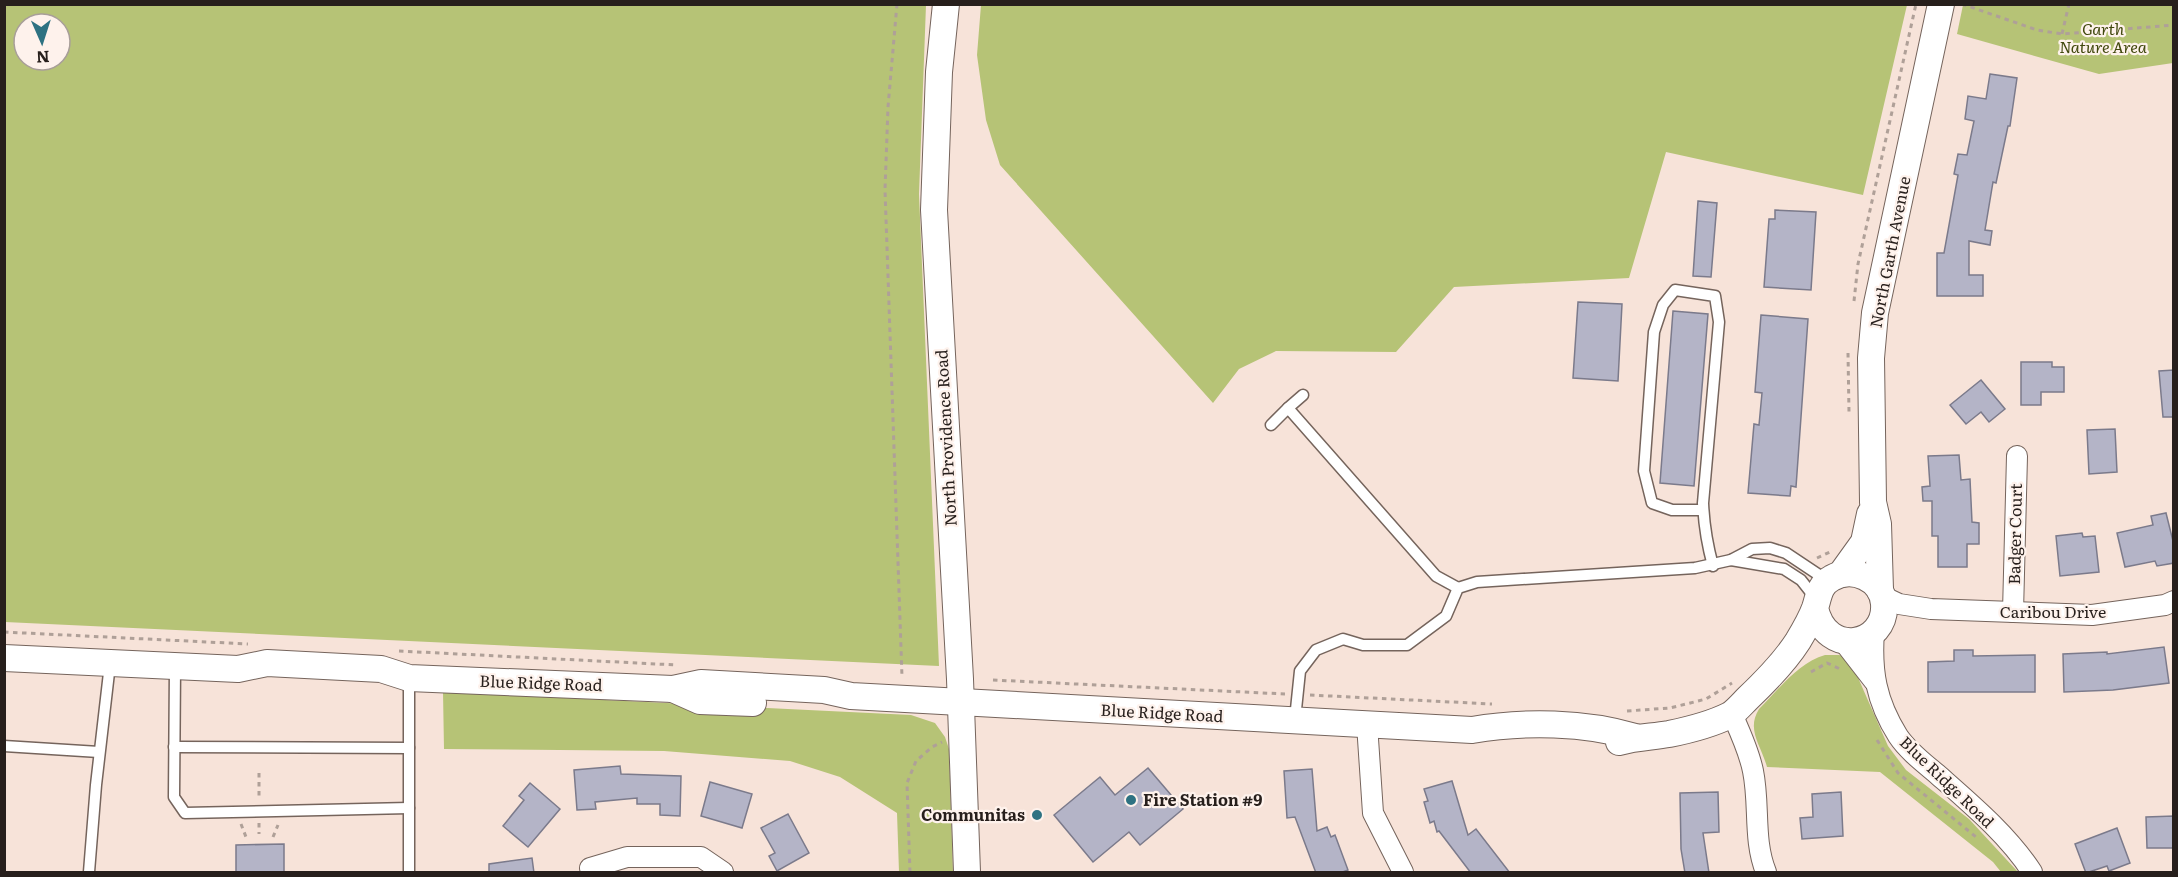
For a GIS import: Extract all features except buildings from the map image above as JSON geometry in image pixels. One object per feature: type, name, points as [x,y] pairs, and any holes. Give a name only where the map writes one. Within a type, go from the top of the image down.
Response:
[{"type":"street","name":"North Providence Road","points":[[946,4],[939,72],[934,210],[960,702],[966,873]]},
{"type":"street","name":"North Garth Avenue","points":[[1881,593],[1878,524],[1873,502],[1871,358],[1875,313],[1941,4]]},
{"type":"street","name":"Badger Court","points":[[2013,612],[2017,456]]},
{"type":"street","name":"North Garth Avenue","points":[[1824,580],[1864,542],[1873,502]]},
{"type":"street","points":[[1852,573],[1863,575],[1873,582],[1881,593],[1884,612],[1877,627],[1865,638],[1854,641],[1840,640],[1824,629],[1818,619],[1824,580],[1852,573]]},
{"type":"street","name":"Blue Ridge Road","points":[[4,658],[238,669],[266,680],[378,685],[410,678],[674,688],[701,683],[824,690],[851,696],[960,702],[1296,707],[1367,724],[1472,730],[1508,724],[1606,729],[1635,737],[1667,734],[1732,714],[1781,664],[1799,639],[1824,580]]},
{"type":"street","name":"Caribou Drive","points":[[1881,593],[1899,604],[1931,609],[2092,615],[2174,602]]},
{"type":"street","name":"Caribou Drive","points":[[1877,627],[1897,616],[1931,609]]},
{"type":"street","name":"Blue Ridge Road","points":[[1877,627],[1872,660],[1875,684],[1887,716],[1899,738],[1997,829],[2032,873]]},
{"type":"street","name":"Blue Ridge Road","points":[[1781,664],[1840,640],[1875,684]]},
{"type":"street","points":[[1732,714],[1745,744],[1753,772],[1757,838],[1766,873]]},
{"type":"street","points":[[1367,724],[1373,813],[1403,873]]},
{"type":"street","points":[[590,868],[627,857],[701,857],[723,873]]},
{"type":"lane","points":[[1704,510],[1672,510],[1652,503],[1644,471],[1654,332],[1663,305],[1675,290],[1715,296],[1719,322],[1704,510],[1704,533],[1713,566]]},
{"type":"lane","points":[[1271,424],[1303,395]]},
{"type":"lane","points":[[1288,408],[1436,576],[1458,588],[1477,582],[1713,566],[1752,549],[1770,548],[1786,553],[1824,580]]},
{"type":"lane","points":[[1731,560],[1784,568],[1801,580],[1824,580]]},
{"type":"lane","points":[[1296,707],[1300,671],[1316,650],[1343,639],[1363,645],[1407,645],[1446,616],[1458,588]]},
{"type":"lane","points":[[89,873],[99,752],[110,664]]},
{"type":"lane","points":[[175,667],[174,797],[185,813],[409,808]]},
{"type":"lane","points":[[409,873],[410,678]]},
{"type":"lane","points":[[4,746],[99,752]]},
{"type":"lane","points":[[174,747],[409,748]]},
{"type":"path","points":[[897,4],[888,107],[885,190],[902,677]]},
{"type":"path","points":[[1853,308],[1858,264],[1917,4]]},
{"type":"path","points":[[1962,4],[2037,30],[2062,34],[2174,25]]},
{"type":"path","points":[[2062,34],[2069,4]]},
{"type":"path","points":[[1848,353],[1849,420]]},
{"type":"path","points":[[993,680],[1296,707],[1497,704]]},
{"type":"path","points":[[1623,711],[1670,708],[1706,699],[1734,681]]},
{"type":"path","points":[[910,873],[907,783],[916,761],[932,747],[945,740]]},
{"type":"green space","points":[[5,4],[926,5],[919,194],[939,666],[5,622]]},
{"type":"green space","points":[[981,4],[1907,5],[1863,195],[1666,152],[1629,278],[1454,287],[1396,352],[1276,351],[1239,369],[1213,403],[1000,165],[986,120],[977,55]]},
{"type":"green space","name":"Garth Nature Area","points":[[1963,5],[2173,5],[2173,63],[2099,74],[1957,34]]},
{"type":"green space","points":[[1825,655],[1846,657],[1856,673],[1888,746],[1906,770],[1969,819],[2018,872],[2001,872],[1993,862],[1880,772],[1767,767],[1754,731],[1755,717],[1759,709],[1798,670]]},
{"type":"green space","points":[[443,692],[911,715],[935,723],[945,737],[949,749],[953,872],[899,872],[897,813],[840,777],[790,761],[664,751],[444,749]]},
{"type":"place","name":"Fire Station #9","points":[[1131,800]]},
{"type":"place","name":"Communitas","points":[[1037,815]]}]
